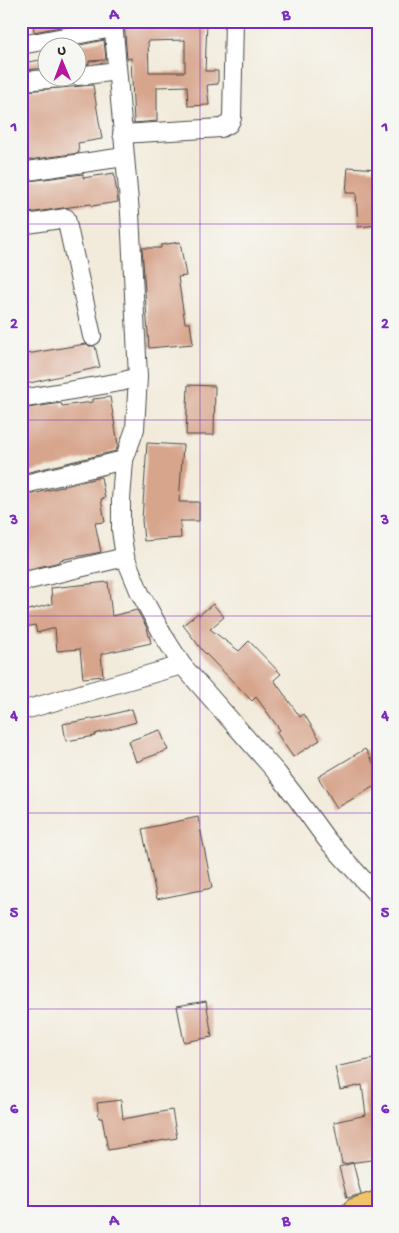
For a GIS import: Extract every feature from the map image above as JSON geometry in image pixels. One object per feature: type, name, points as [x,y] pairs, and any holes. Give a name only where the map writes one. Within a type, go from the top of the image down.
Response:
[{"type":"highway","points":[[356,1212],[378,1205]]},
{"type":"street","points":[[122,134],[221,128],[229,124],[232,118],[234,21]]},
{"type":"street","points":[[21,46],[113,25],[130,213],[138,377],[135,429],[124,460],[121,530],[126,557],[140,593],[182,665],[277,773],[327,840],[378,896]]},
{"type":"street","points":[[88,75],[117,71]]},
{"type":"street","points":[[21,81],[38,80]]},
{"type":"street","points":[[21,172],[124,158]]},
{"type":"street","points":[[21,225],[66,218],[92,336]]},
{"type":"street","points":[[21,399],[120,382],[138,377]]},
{"type":"street","points":[[21,484],[124,460]]},
{"type":"street","points":[[21,582],[126,557]]},
{"type":"street","points":[[21,711],[182,665]]},
{"type":"building","points":[[33,21],[91,21],[34,32]]},
{"type":"building","points":[[124,21],[207,21],[205,71],[218,71],[218,84],[207,85],[209,105],[188,106],[187,86],[157,87],[157,121],[134,123],[131,58],[127,59]],"holes":[[[185,40],[185,72],[149,72],[148,41]]]},
{"type":"building","points":[[104,40],[106,60],[89,61],[88,64],[88,43]]},
{"type":"building","points":[[38,60],[38,69],[22,70],[21,63]]},
{"type":"building","points":[[88,85],[93,85],[102,139],[78,143],[79,153],[21,161],[21,100],[26,100],[25,91],[88,88]]},
{"type":"building","points":[[348,167],[378,169],[378,225],[358,227],[356,193],[346,193]]},
{"type":"building","points":[[114,173],[118,202],[21,214],[21,182],[83,174],[83,178]]},
{"type":"building","points":[[180,242],[186,276],[178,277],[185,323],[190,323],[193,344],[149,348],[142,248],[161,248],[161,245]]},
{"type":"building","points":[[85,344],[95,346],[100,367],[21,385],[21,355]]},
{"type":"building","points":[[188,385],[215,386],[214,435],[186,435]]},
{"type":"building","points":[[110,397],[118,444],[116,451],[25,473],[21,458],[21,409],[61,403],[62,406],[93,402],[93,399]]},
{"type":"building","points":[[147,443],[183,445],[179,502],[199,502],[199,521],[180,521],[181,538],[144,541],[142,520]]},
{"type":"building","points":[[101,477],[105,498],[101,499],[105,522],[95,523],[101,552],[60,560],[60,562],[21,571],[21,497]]},
{"type":"building","points":[[108,582],[112,616],[137,610],[147,628],[151,643],[101,654],[103,676],[83,678],[80,649],[57,651],[55,628],[37,633],[35,625],[21,628],[21,612],[52,604],[51,588]]},
{"type":"building","points":[[213,604],[224,617],[210,629],[239,651],[249,641],[281,674],[274,680],[300,717],[304,714],[320,740],[293,757],[276,732],[280,730],[256,697],[252,701],[202,650],[183,625]]},
{"type":"building","points":[[132,709],[136,722],[95,734],[95,736],[66,741],[63,724]]},
{"type":"building","points":[[160,730],[168,750],[136,762],[129,741]]},
{"type":"building","points":[[365,749],[378,771],[378,784],[337,808],[318,777]]},
{"type":"building","points":[[198,817],[212,888],[157,899],[142,829]]},
{"type":"building","points":[[206,1001],[212,1037],[184,1042],[177,1006]]},
{"type":"building","points":[[378,1058],[378,1159],[342,1164],[334,1122],[366,1115],[362,1085],[340,1090],[335,1067]]},
{"type":"building","points":[[121,1100],[123,1119],[172,1110],[177,1138],[108,1150],[97,1103]]},
{"type":"building","points":[[353,1163],[361,1194],[347,1198],[339,1167]]}]
